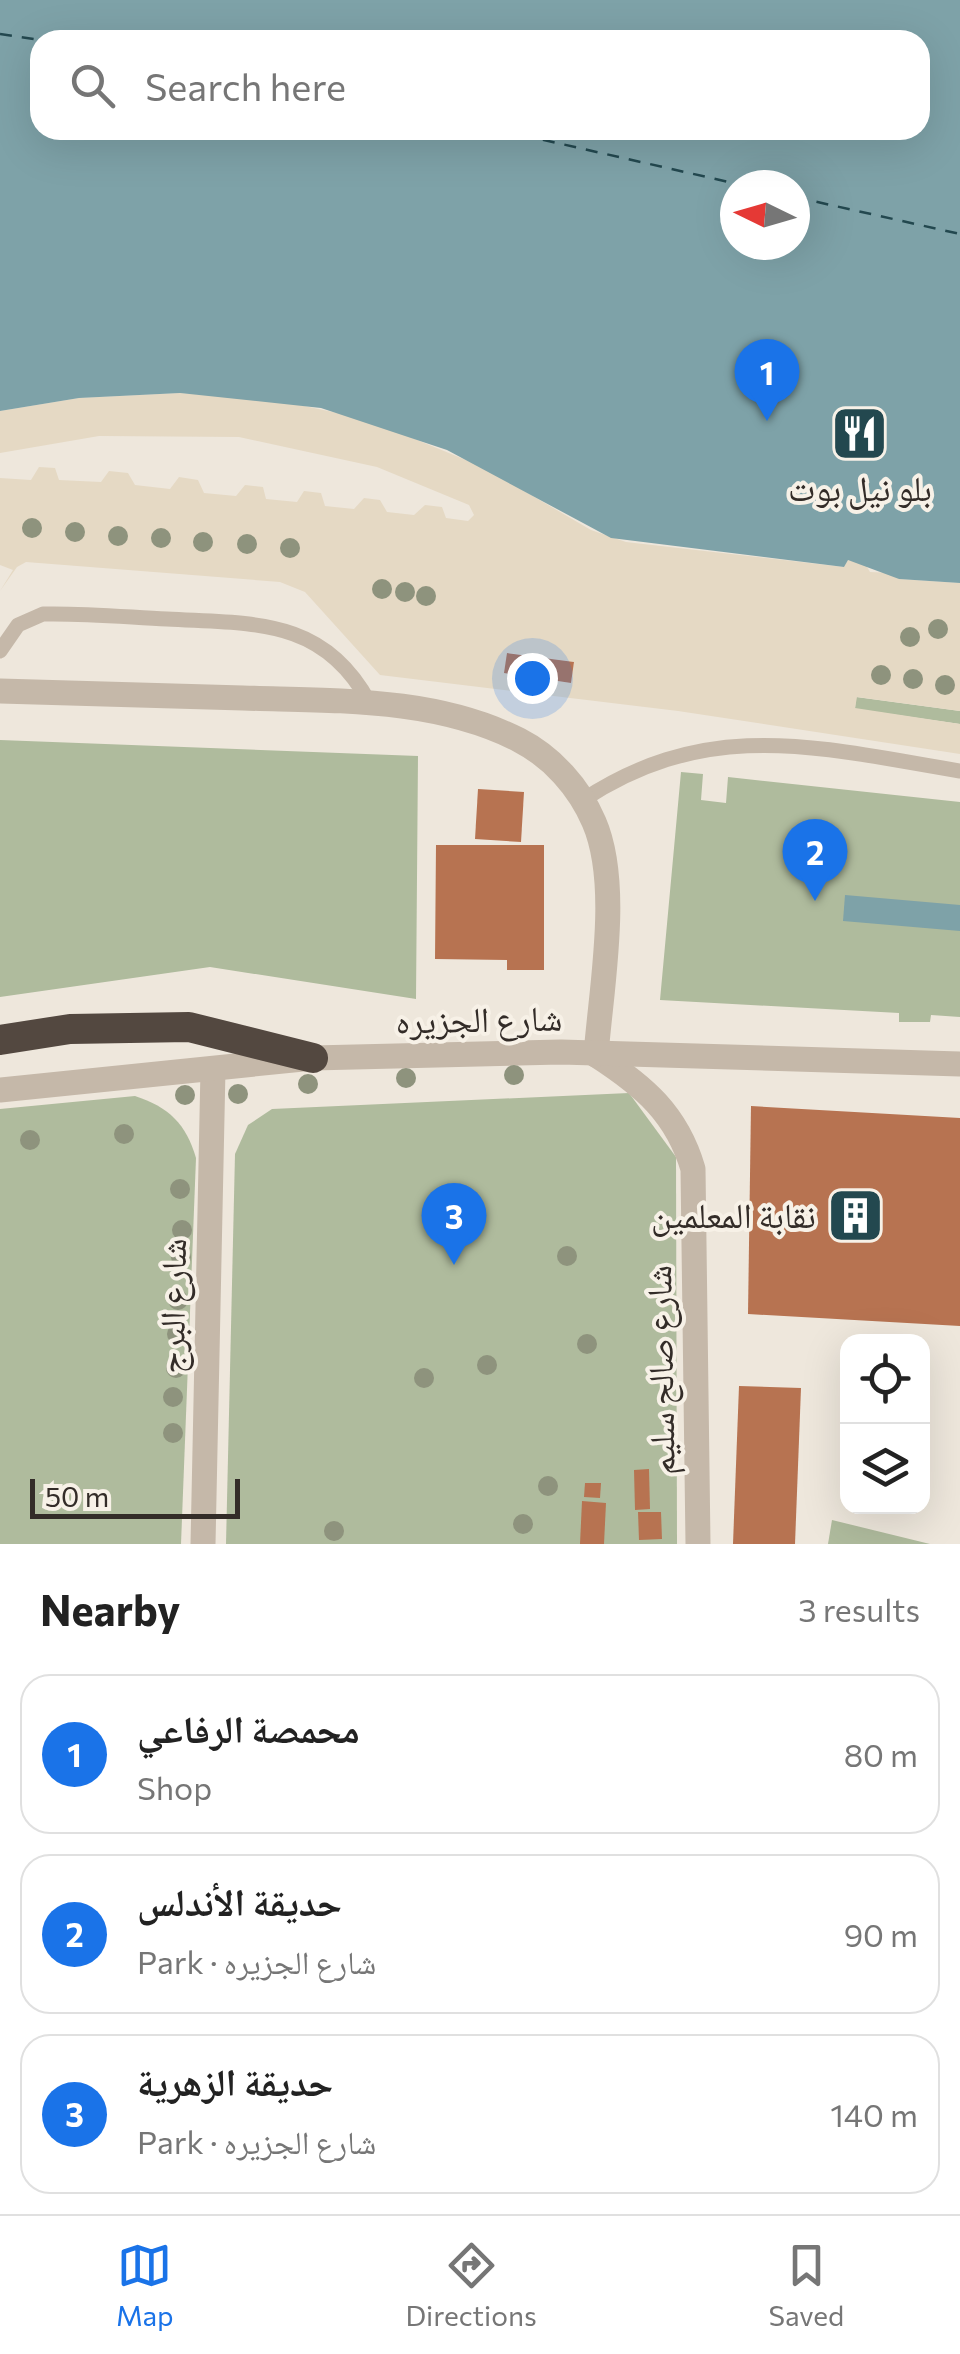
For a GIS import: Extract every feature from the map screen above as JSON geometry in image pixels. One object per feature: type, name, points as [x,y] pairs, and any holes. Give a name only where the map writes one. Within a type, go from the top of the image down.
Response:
[{"type":"highway","points":[[0,1040],[70,1029],[189,1026],[313,1058]]},
{"type":"street","points":[[0,691],[369,702],[448,716],[517,739],[553,764],[583,800],[595,823],[606,872],[596,1055]]},
{"type":"street","name":"شارع الجزيره","points":[[0,1090],[313,1058],[561,1052],[960,1064]]},
{"type":"street","name":"شارع صالح سليم","points":[[596,1055],[662,1106],[683,1135],[694,1169],[698,1544]]},
{"type":"street","name":"شارع البرج","points":[[203,1544],[214,1069]]},
{"type":"lane","points":[[0,650],[18,625],[43,614],[272,626],[324,648],[352,674],[369,702]]},
{"type":"lane","points":[[583,800],[639,768],[721,745],[801,745],[960,771]]},
{"type":"green space","points":[[856,697],[960,711],[960,724],[855,709]]},
{"type":"green space","points":[[0,740],[418,756],[416,999],[210,967],[0,997]]},
{"type":"green space","points":[[681,772],[703,774],[701,800],[726,803],[728,777],[960,802],[960,1017],[931,1015],[930,1022],[899,1022],[899,1013],[660,1000]]},
{"type":"green space","points":[[629,1093],[676,1157],[677,1544],[226,1544],[235,1154],[248,1125],[272,1109]]},
{"type":"green space","points":[[135,1096],[174,1118],[196,1158],[181,1544],[0,1544],[0,1109]]},
{"type":"green space","points":[[832,1520],[930,1544],[828,1544]]},
{"type":"shaded area","points":[[180,393],[276,400],[366,419],[483,467],[591,530],[626,542],[844,567],[847,560],[864,562],[870,572],[893,573],[899,579],[960,583],[960,711],[857,697],[855,708],[960,724],[960,754],[678,711],[380,675],[305,592],[280,582],[26,562],[17,567],[0,591],[13,570],[0,565],[0,478],[31,480],[39,467],[55,468],[59,480],[101,482],[109,471],[128,473],[135,485],[170,489],[179,477],[198,480],[204,493],[236,496],[245,485],[263,487],[266,499],[297,502],[304,491],[321,493],[325,506],[354,509],[364,498],[380,500],[387,512],[414,515],[425,505],[442,507],[446,518],[468,521],[474,515],[469,505],[377,467],[239,437],[99,436],[0,453],[0,411],[79,398]],"holes":[[[508,653],[574,662],[571,683],[505,673]]]},
{"type":"water","points":[[0,0],[960,0],[960,583],[899,579],[848,560],[844,567],[611,538],[447,450],[321,408],[180,393],[79,398],[0,411]]},
{"type":"water","points":[[845,895],[960,905],[960,931],[843,921]]},
{"type":"building","points":[[507,653],[574,662],[571,683],[504,673]]},
{"type":"building","points":[[478,789],[524,792],[521,842],[475,839]]},
{"type":"building","points":[[436,845],[544,845],[544,970],[507,970],[507,960],[435,959]]},
{"type":"building","name":"نقابة المعلمين","points":[[751,1106],[960,1118],[960,1326],[748,1314]]},
{"type":"building","points":[[739,1386],[801,1388],[795,1544],[733,1544]]},
{"type":"building","points":[[649,1469],[650,1509],[635,1510],[634,1470]]},
{"type":"building","points":[[585,1483],[601,1483],[600,1498],[584,1497]]},
{"type":"building","points":[[582,1501],[606,1503],[604,1544],[580,1544]]},
{"type":"building","points":[[638,1512],[661,1512],[662,1539],[639,1540]]},
{"type":"ferry route","points":[[0,34],[30,38]]},
{"type":"ferry route","points":[[544,140],[720,180]]},
{"type":"ferry route","points":[[810,200],[960,234]]},
{"type":"place","name":"محمصة الرفاعي","points":[[767,421]]},
{"type":"place","name":"بلو نيل بوت","points":[[860,433]]},
{"type":"place","name":"حديقة الأندلس","points":[[815,901]]},
{"type":"place","name":"نقابة المعلمين","points":[[855,1216]]},
{"type":"place","name":"حديقة الزهرية","points":[[454,1265]]}]
